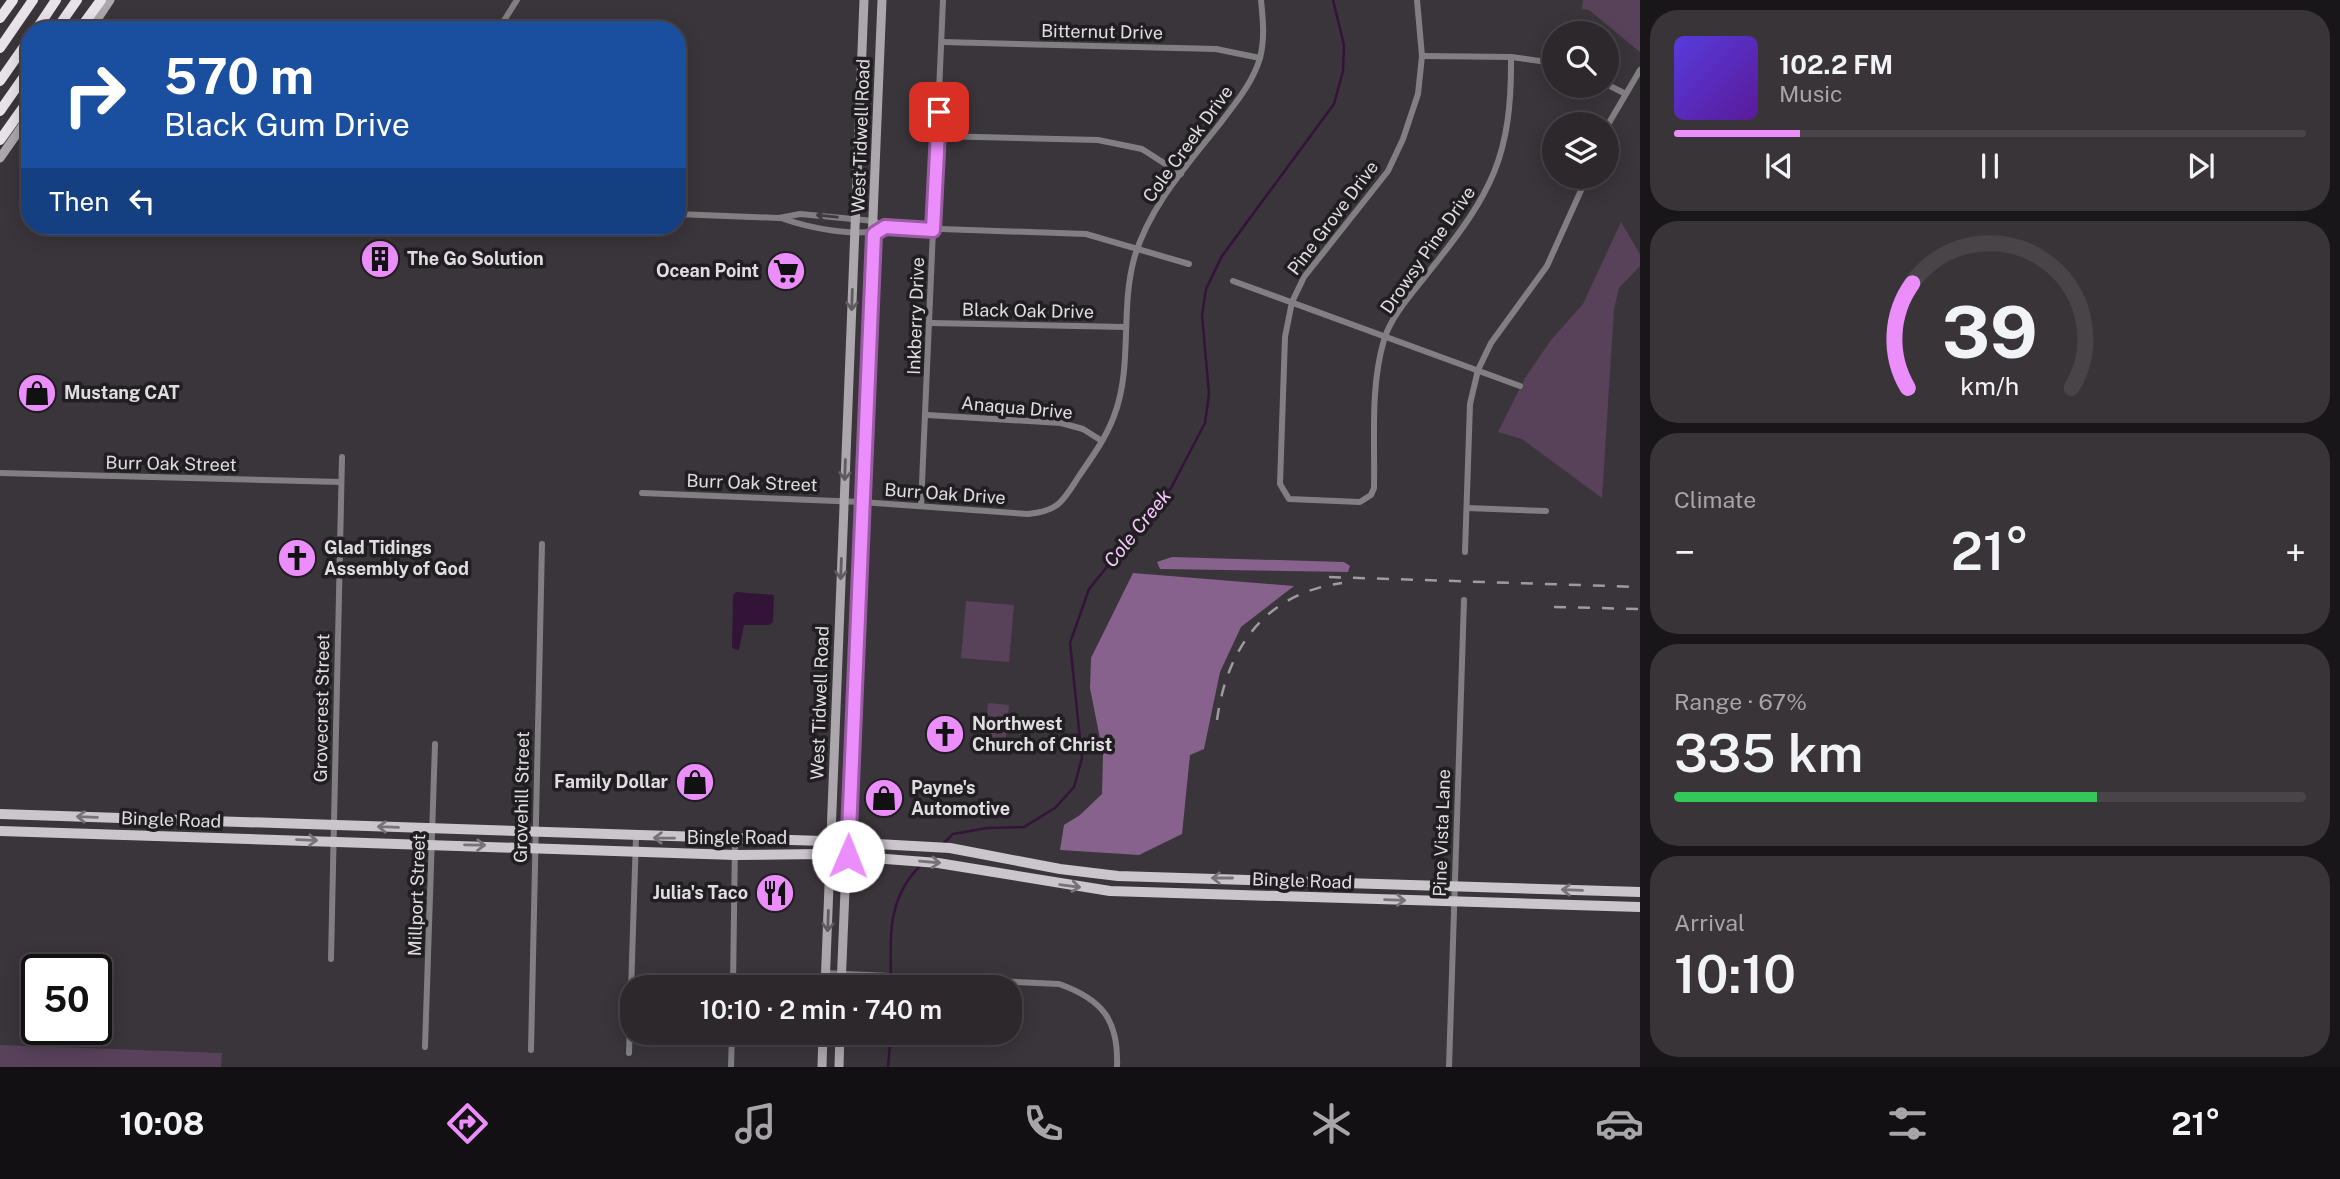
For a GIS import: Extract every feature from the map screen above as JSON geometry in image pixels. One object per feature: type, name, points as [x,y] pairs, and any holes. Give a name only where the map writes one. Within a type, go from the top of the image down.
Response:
[{"type":"highway","points":[[0,18],[13,0]]},
{"type":"highway","points":[[0,48],[33,0]]},
{"type":"highway","points":[[42,21],[56,0]]},
{"type":"highway","points":[[62,21],[77,0]]},
{"type":"highway","points":[[86,21],[101,0]]},
{"type":"highway","points":[[0,81],[21,51]]},
{"type":"highway","points":[[0,111],[21,81]]},
{"type":"highway","points":[[0,140],[21,111]]},
{"type":"main road","points":[[96,21],[110,0]]},
{"type":"main road","name":"West Tidwell Road","points":[[825,973],[864,0]]},
{"type":"main road","name":"West Tidwell Road","points":[[841,974],[882,0]]},
{"type":"main road","points":[[862,39],[880,38]]},
{"type":"main road","points":[[0,159],[21,128]]},
{"type":"main road","points":[[839,626],[856,627]]},
{"type":"main road","points":[[835,717],[852,717]]},
{"type":"main road","name":"Bingle Road","points":[[0,814],[918,846],[964,851],[1080,872],[1159,878],[1303,880],[1640,892]]},
{"type":"main road","points":[[129,834],[130,818]]},
{"type":"main road","name":"Bingle Road","points":[[0,831],[735,855],[830,855],[958,866],[1081,888],[1640,907]]},
{"type":"main road","points":[[1003,873],[1006,858]]},
{"type":"main road","points":[[1159,878],[1159,892]]},
{"type":"main road","points":[[1303,880],[1303,897]]},
{"type":"main road","points":[[1594,891],[1594,906]]},
{"type":"main road","points":[[823,1045],[822,1063],[840,1063],[840,1045]]},
{"type":"street","points":[[504,21],[517,0]]},
{"type":"street","name":"Inkberry Drive","points":[[921,506],[943,0]]},
{"type":"street","name":"Cole Creek Drive","points":[[1028,513],[1052,510],[1058,505],[1102,442],[1115,415],[1123,372],[1128,291],[1138,247],[1158,205],[1246,89],[1260,58],[1265,30],[1261,0]]},
{"type":"street","name":"Pine Grove Drive","points":[[1326,502],[1289,499],[1280,484],[1284,337],[1292,302],[1304,277],[1388,171],[1403,139],[1418,94],[1422,56],[1417,0]]},
{"type":"street","name":"Bitternut Drive","points":[[942,42],[1216,49],[1260,58]]},
{"type":"street","points":[[1422,56],[1511,57],[1542,61]]},
{"type":"street","name":"Drowsy Pine Drive","points":[[1326,502],[1360,502],[1371,495],[1374,488],[1376,382],[1384,337],[1411,295],[1473,214],[1492,180],[1506,142],[1511,100],[1511,57]]},
{"type":"street","points":[[1614,112],[1640,70]]},
{"type":"street","points":[[1619,90],[1624,93]]},
{"type":"street","points":[[938,136],[1098,140],[1142,149],[1181,174]]},
{"type":"street","points":[[1465,552],[1470,404],[1478,370],[1491,343],[1547,266],[1582,189]]},
{"type":"street","points":[[686,214],[779,218],[800,214],[874,221],[885,227],[1086,234],[1189,264]]},
{"type":"street","points":[[779,218],[798,225],[874,234],[885,227]]},
{"type":"street","points":[[1233,281],[1520,386]]},
{"type":"street","name":"Black Oak Drive","points":[[931,323],[1125,327]]},
{"type":"street","name":"Anaqua Drive","points":[[927,415],[1061,423],[1083,429],[1102,442]]},
{"type":"street","name":"Grovecrest Street","points":[[331,959],[342,457]]},
{"type":"street","name":"Burr Oak Street","points":[[0,473],[341,482]]},
{"type":"street","name":"Burr Oak Street","points":[[642,494],[861,502]]},
{"type":"street","name":"Burr Oak Drive","points":[[861,502],[1028,513]]},
{"type":"street","points":[[1467,508],[1546,511]]},
{"type":"street","name":"Grovehill Street","points":[[531,1050],[542,544]]},
{"type":"street","name":"Pine Vista Lane","points":[[1449,1067],[1464,600]]},
{"type":"street","name":"Millport Street","points":[[425,1046],[434,844],[435,744]]},
{"type":"street","points":[[629,1053],[636,837]]},
{"type":"street","points":[[733,975],[735,840]]},
{"type":"street","points":[[825,973],[1059,984],[1085,993],[1103,1010],[1112,1025],[1118,1051],[1117,1067]]},
{"type":"street","points":[[731,1067],[732,1045]]},
{"type":"shaded area","points":[[1583,0],[1640,0],[1640,52],[1619,35],[1619,21],[1602,21],[1589,10],[1582,9]]},
{"type":"shaded area","points":[[1621,222],[1640,254],[1640,266],[1619,288],[1614,309],[1602,498],[1522,439],[1498,432],[1525,378],[1551,340],[1583,304]]},
{"type":"shaded area","points":[[1172,557],[1344,562],[1350,566],[1348,572],[1160,569],[1157,562]]},
{"type":"shaded area","points":[[1133,573],[1294,586],[1241,627],[1220,672],[1204,749],[1190,755],[1182,834],[1139,855],[1060,850],[1064,825],[1080,815],[1102,794],[1103,754],[1090,688],[1091,658]]},
{"type":"shaded area","points":[[736,592],[774,595],[773,622],[769,625],[744,625],[739,650],[732,648],[733,595]]},
{"type":"shaded area","points":[[966,601],[1014,605],[1009,662],[961,658]]},
{"type":"shaded area","points":[[988,703],[1009,705],[1005,746],[985,745]]},
{"type":"shaded area","points":[[0,1045],[222,1053],[221,1067],[0,1067]]},
{"type":"waterway","name":"Cole Creek","points":[[944,843],[953,834],[987,828],[1024,827],[1055,808],[1074,787],[1082,758],[1070,643],[1089,589],[1171,488],[1205,423],[1209,394],[1202,315],[1206,289],[1222,256],[1334,104],[1343,71],[1344,45],[1333,0]]},
{"type":"waterway","name":"Cole Creek","points":[[891,975],[892,922],[896,907],[909,878],[921,865]]},
{"type":"waterway","name":"Cole Creek","points":[[888,1067],[890,1045]]},
{"type":"railway","points":[[1329,577],[1640,587]]},
{"type":"railway","points":[[1217,720],[1230,669],[1255,628],[1272,611],[1292,598],[1342,583]]},
{"type":"railway","points":[[1554,607],[1640,609]]},
{"type":"place","name":"The Go Solution","points":[[380,259]]},
{"type":"place","name":"Ocean Point","points":[[786,271]]},
{"type":"place","name":"Mustang CAT","points":[[37,393]]},
{"type":"place","name":"Glad Tidings Assembly of God","points":[[297,558]]},
{"type":"place","name":"Northwest Church of Christ","points":[[945,734]]},
{"type":"place","name":"Family Dollar","points":[[695,782]]},
{"type":"place","name":"Payne's Automotive","points":[[884,798]]},
{"type":"place","name":"Julia's Taco","points":[[775,893]]},
{"type":"route","points":[[848,856],[874,234],[885,227],[933,230],[939,112]]}]
